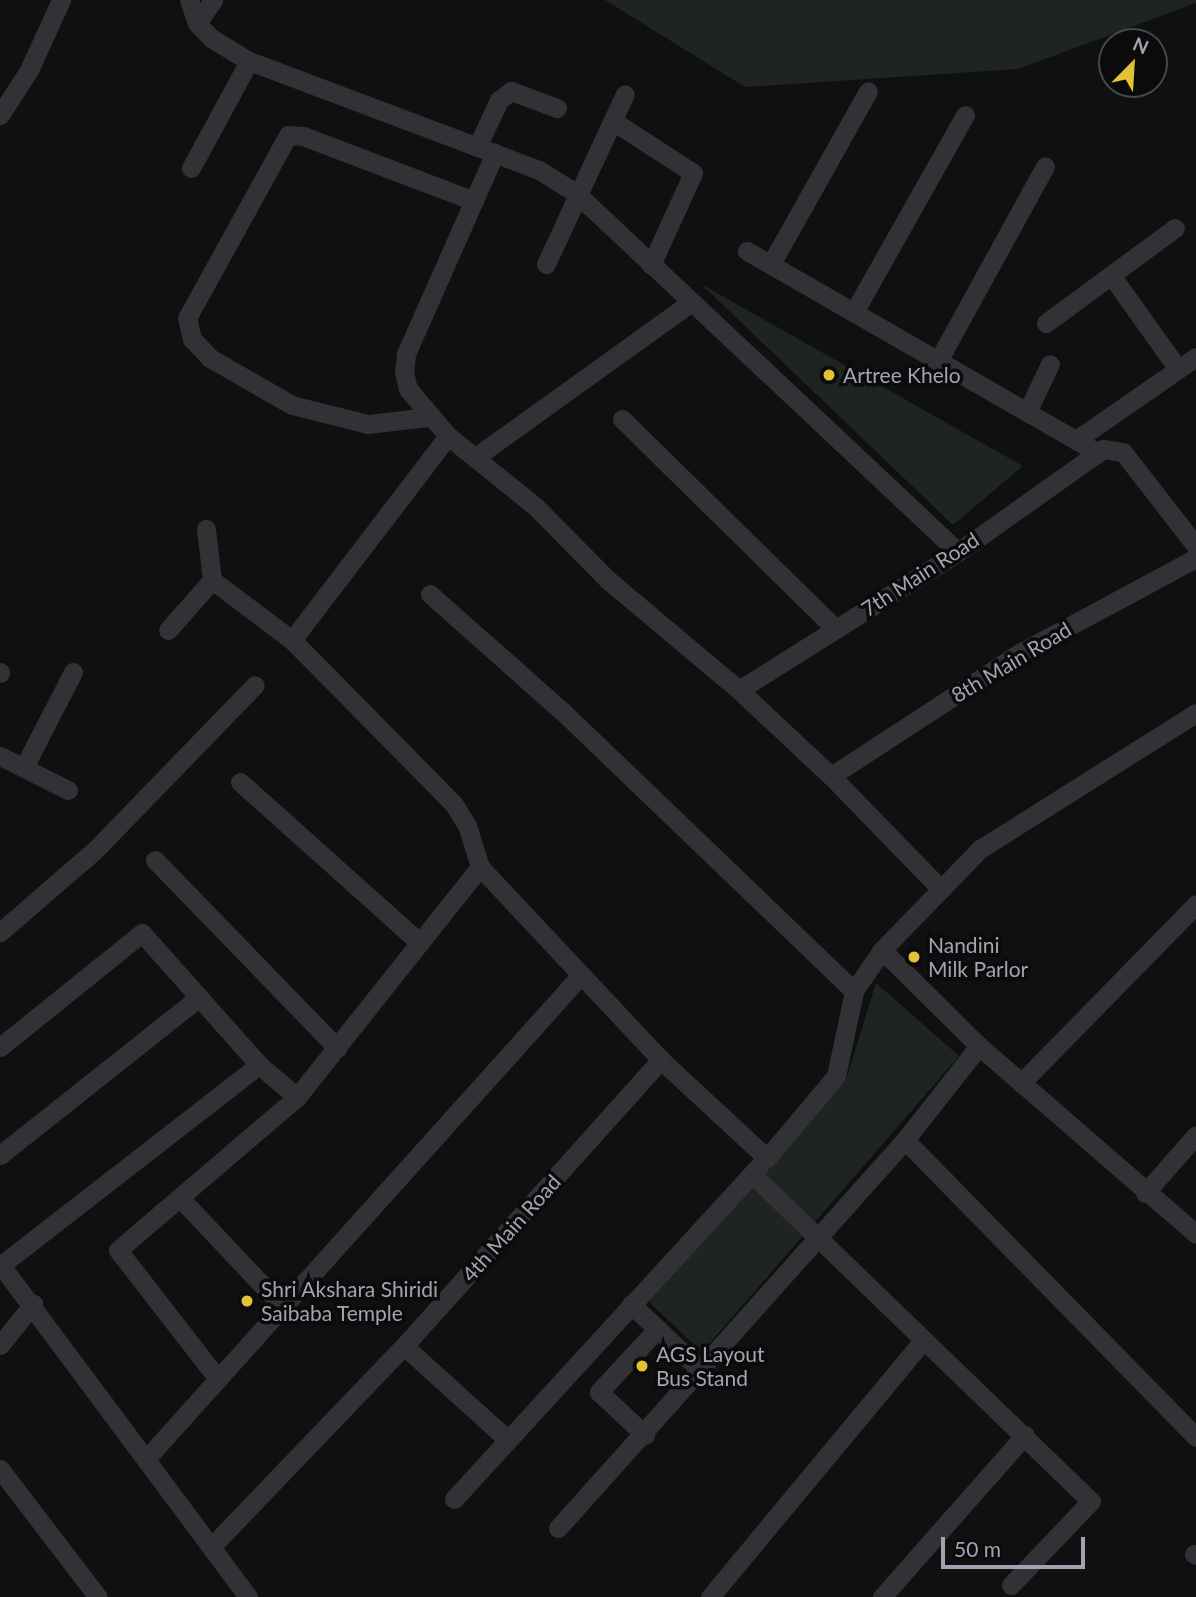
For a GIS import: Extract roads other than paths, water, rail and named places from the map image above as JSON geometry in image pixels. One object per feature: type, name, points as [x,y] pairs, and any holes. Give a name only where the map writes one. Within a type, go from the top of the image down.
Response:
[{"type":"street","points":[[0,115],[29,70],[61,0]]},
{"type":"street","points":[[189,0],[197,23],[211,38],[249,61],[539,170],[576,193],[958,552]]},
{"type":"street","points":[[197,23],[213,0]]},
{"type":"street","points":[[191,168],[249,61]]},
{"type":"street","points":[[556,108],[511,91],[499,100],[474,201],[406,354],[404,372],[408,389],[429,417],[448,436],[477,456],[536,507],[608,580],[739,690],[831,776],[941,889]]},
{"type":"street","points":[[771,264],[868,91]]},
{"type":"street","points":[[546,264],[576,193],[625,94]]},
{"type":"street","points":[[855,312],[965,115]]},
{"type":"street","points":[[613,121],[693,173],[651,265]]},
{"type":"street","points":[[429,417],[368,424],[292,405],[210,358],[192,339],[187,318],[288,135],[303,136],[474,201]]},
{"type":"street","points":[[938,360],[1045,166]]},
{"type":"street","points":[[1046,323],[1175,228]]},
{"type":"street","points":[[747,250],[1098,453],[1112,447],[1123,452],[1196,546]]},
{"type":"street","points":[[1111,275],[1178,369]]},
{"type":"street","points":[[477,456],[691,302]]},
{"type":"street","points":[[1076,440],[1196,357]]},
{"type":"street","points":[[1027,412],[1050,365]]},
{"type":"street","points":[[622,419],[835,628]]},
{"type":"street","points":[[292,640],[448,436]]},
{"type":"street","name":"7th Main Road","points":[[739,690],[958,552],[1098,453]]},
{"type":"street","points":[[206,529],[212,580],[292,640],[453,803],[467,825],[480,867],[661,1060],[767,1158]]},
{"type":"street","name":"8th Main Road","points":[[831,776],[1023,651],[1196,558]]},
{"type":"street","points":[[168,630],[212,580]]},
{"type":"street","points":[[430,593],[562,711],[854,991]]},
{"type":"street","points":[[24,767],[73,672]]},
{"type":"street","points":[[0,932],[96,849],[255,685]]},
{"type":"street","points":[[454,1499],[767,1158],[836,1076],[854,991],[882,950],[980,849],[1196,713]]},
{"type":"street","points":[[0,756],[68,790]]},
{"type":"street","points":[[240,782],[420,943]]},
{"type":"street","points":[[155,860],[337,1048]]},
{"type":"street","points":[[218,1379],[118,1250],[297,1097],[480,867]]},
{"type":"street","points":[[1021,1083],[1196,904]]},
{"type":"street","points":[[0,1046],[142,933],[259,1065],[297,1097]]},
{"type":"street","points":[[882,950],[978,1046],[1145,1194],[1196,1234]]},
{"type":"street","points":[[146,1459],[580,976]]},
{"type":"street","points":[[0,1155],[199,996]]},
{"type":"street","points":[[558,1528],[703,1372],[905,1140],[978,1046]]},
{"type":"street","name":"4th Main Road","points":[[213,1545],[404,1346],[661,1060]]},
{"type":"street","points":[[248,1597],[213,1545],[1,1265],[259,1065]]},
{"type":"street","points":[[1145,1194],[1196,1135]]},
{"type":"street","points":[[905,1140],[1196,1437]]},
{"type":"street","points":[[752,1174],[922,1342],[1025,1435],[1091,1501],[1011,1585]]},
{"type":"street","points":[[180,1198],[283,1307]]},
{"type":"street","points":[[0,1345],[33,1304]]},
{"type":"street","points":[[631,1304],[703,1372]]},
{"type":"street","points":[[645,1435],[599,1392],[657,1329]]},
{"type":"street","points":[[710,1597],[922,1342]]},
{"type":"street","points":[[404,1346],[507,1439]]},
{"type":"street","points":[[882,1597],[1025,1435]]},
{"type":"street","points":[[0,1469],[99,1597]]},
{"type":"place","name":"Artree Khelo","points":[[829,375]]},
{"type":"place","name":"Nandini Milk Parlor","points":[[914,957]]},
{"type":"place","name":"Shri Akshara Shiridi Saibaba Temple","points":[[247,1301]]},
{"type":"place","name":"AGS Layout Bus Stand","points":[[642,1366]]}]
